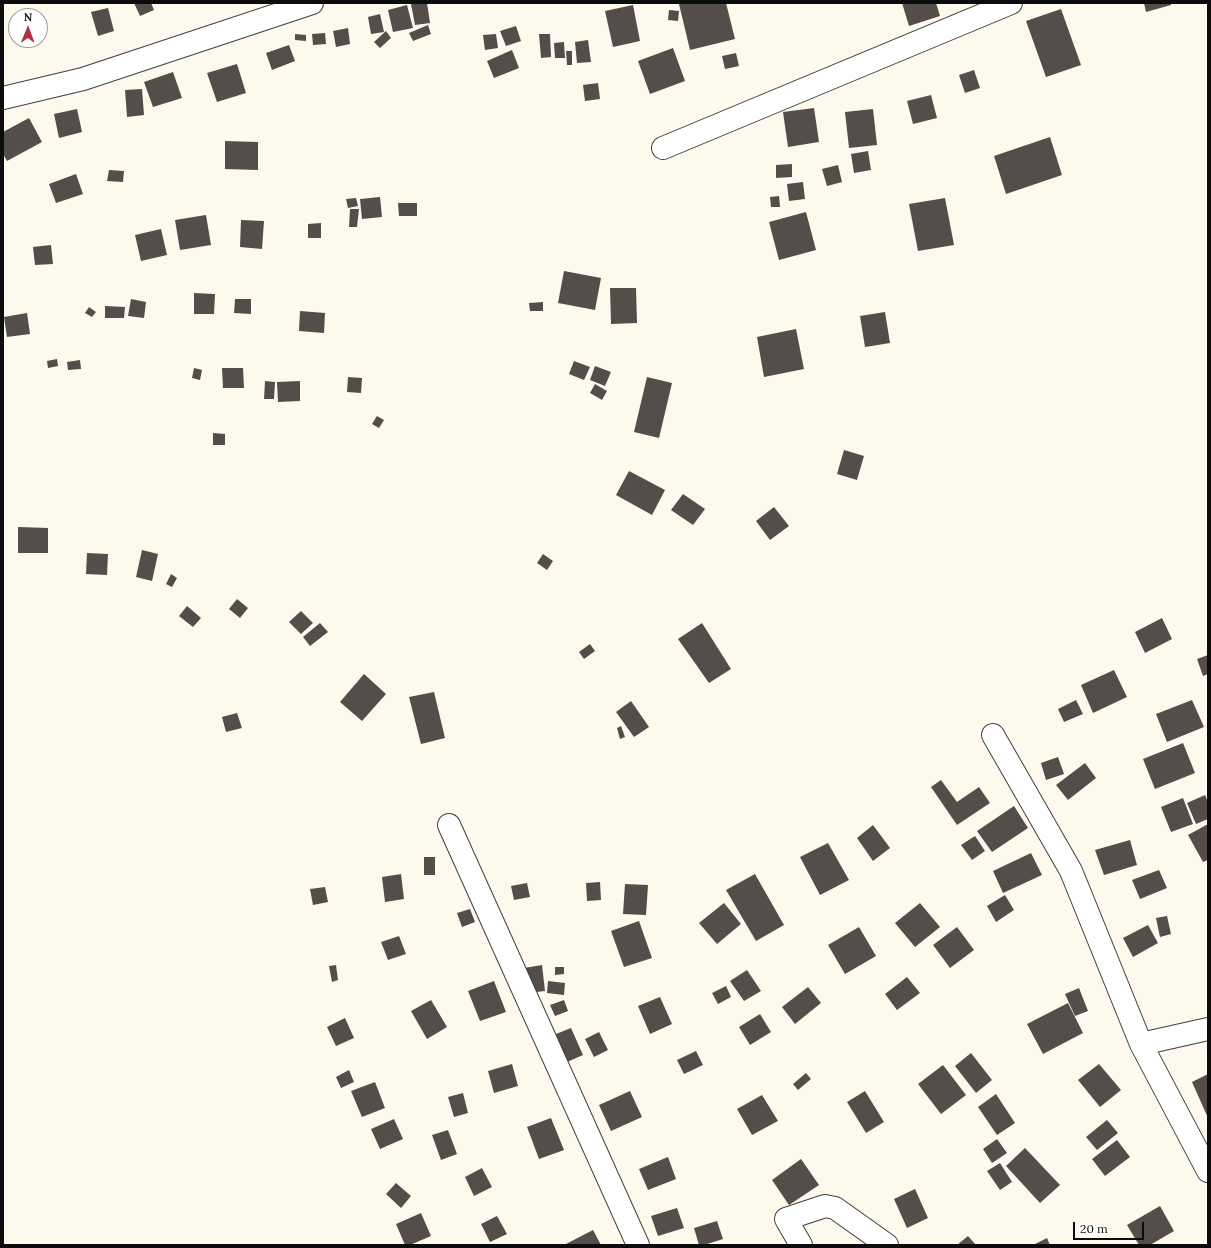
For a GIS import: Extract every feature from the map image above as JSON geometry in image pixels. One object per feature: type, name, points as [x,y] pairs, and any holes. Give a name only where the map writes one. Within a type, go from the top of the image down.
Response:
[{"type":"street","points":[[3,98],[84,80],[312,3]]},
{"type":"street","points":[[663,148],[1011,3]]},
{"type":"street","points":[[994,735],[1072,871],[1141,1044],[1208,1171]]},
{"type":"street","points":[[449,825],[638,1245]]},
{"type":"street","points":[[1141,1044],[1208,1029]]},
{"type":"street","points":[[801,1245],[786,1219],[824,1206],[835,1208],[887,1245]]},
{"type":"building","points":[[134,3],[151,3],[154,10],[140,16]]},
{"type":"building","points":[[427,3],[430,23],[415,25],[411,4]]},
{"type":"building","points":[[726,3],[735,39],[690,50],[679,4]]},
{"type":"building","points":[[902,3],[936,3],[940,16],[909,26]]},
{"type":"building","points":[[1144,3],[1171,3],[1171,5],[1146,12]]},
{"type":"building","points":[[407,5],[413,28],[393,32],[388,10]]},
{"type":"building","points":[[633,5],[640,41],[613,47],[605,11]]},
{"type":"building","points":[[108,8],[114,31],[98,36],[91,12]]},
{"type":"building","points":[[1061,9],[1081,65],[1046,77],[1026,21]]},
{"type":"building","points":[[669,10],[679,11],[678,21],[668,20]]},
{"type":"building","points":[[380,14],[384,32],[371,34],[368,17]]},
{"type":"building","points":[[428,25],[431,34],[413,41],[409,33]]},
{"type":"building","points":[[516,26],[521,41],[506,46],[500,31]]},
{"type":"building","points":[[348,28],[350,44],[336,47],[333,31]]},
{"type":"building","points":[[386,31],[391,38],[380,48],[374,42]]},
{"type":"building","points":[[325,33],[326,44],[313,45],[312,34]]},
{"type":"building","points":[[295,34],[306,35],[306,41],[295,40]]},
{"type":"building","points":[[496,34],[498,48],[485,50],[483,35]]},
{"type":"building","points":[[539,34],[550,34],[551,57],[541,58]]},
{"type":"building","points":[[588,40],[591,62],[577,63],[575,42]]},
{"type":"building","points":[[564,42],[565,58],[555,58],[554,43]]},
{"type":"building","points":[[289,45],[295,61],[272,70],[266,53]]},
{"type":"building","points":[[673,48],[685,81],[650,94],[638,61]]},
{"type":"building","points":[[512,50],[519,68],[494,78],[487,61]]},
{"type":"building","points":[[566,51],[572,51],[572,65],[567,65]]},
{"type":"building","points":[[736,53],[739,66],[725,69],[722,56]]},
{"type":"building","points":[[237,64],[246,93],[217,102],[207,73]]},
{"type":"building","points":[[974,70],[980,88],[965,93],[959,75]]},
{"type":"building","points":[[173,72],[182,98],[153,107],[144,82]]},
{"type":"building","points":[[598,83],[600,99],[585,101],[583,85]]},
{"type":"building","points":[[142,89],[144,115],[127,117],[125,90]]},
{"type":"building","points":[[931,95],[937,118],[913,124],[907,101]]},
{"type":"building","points":[[814,108],[819,142],[788,147],[783,112]]},
{"type":"building","points":[[77,109],[82,132],[59,138],[54,114]]},
{"type":"building","points":[[873,109],[877,145],[849,148],[845,112]]},
{"type":"building","points":[[29,118],[42,142],[7,161],[3,154],[3,132]]},
{"type":"building","points":[[1050,137],[1062,175],[1006,194],[994,156]]},
{"type":"building","points":[[225,141],[258,142],[258,170],[225,169]]},
{"type":"building","points":[[868,151],[871,170],[854,173],[851,154]]},
{"type":"building","points":[[792,164],[792,177],[776,178],[776,165]]},
{"type":"building","points":[[838,165],[842,182],[827,186],[822,169]]},
{"type":"building","points":[[109,170],[124,171],[123,182],[107,181]]},
{"type":"building","points":[[76,174],[83,194],[56,203],[49,184]]},
{"type":"building","points":[[803,182],[805,199],[789,201],[787,184]]},
{"type":"building","points":[[779,196],[780,207],[771,207],[770,197]]},
{"type":"building","points":[[380,197],[382,217],[362,219],[360,199]]},
{"type":"building","points":[[356,198],[358,206],[348,208],[346,199]]},
{"type":"building","points":[[945,198],[954,245],[918,251],[909,204]]},
{"type":"building","points":[[398,203],[417,203],[417,216],[399,216]]},
{"type":"building","points":[[350,209],[359,209],[357,227],[349,227]]},
{"type":"building","points":[[806,212],[816,250],[779,260],[769,222]]},
{"type":"building","points":[[206,215],[211,245],[180,250],[175,220]]},
{"type":"building","points":[[241,220],[264,221],[262,249],[240,247]]},
{"type":"building","points":[[321,223],[321,238],[308,238],[308,224]]},
{"type":"building","points":[[161,229],[167,255],[141,261],[135,235]]},
{"type":"building","points":[[51,245],[53,264],[35,265],[33,247]]},
{"type":"building","points":[[564,271],[601,278],[595,310],[558,303]]},
{"type":"building","points":[[610,288],[636,288],[637,323],[611,324]]},
{"type":"building","points":[[194,293],[215,294],[214,314],[194,314]]},
{"type":"building","points":[[131,299],[146,302],[144,318],[128,316]]},
{"type":"building","points":[[235,299],[251,299],[251,314],[234,313]]},
{"type":"building","points":[[543,302],[543,311],[530,311],[529,303]]},
{"type":"building","points":[[105,306],[125,307],[124,318],[105,318]]},
{"type":"building","points":[[89,307],[96,312],[92,317],[85,313]]},
{"type":"building","points":[[300,311],[325,313],[324,333],[299,331]]},
{"type":"building","points":[[885,312],[890,343],[865,347],[860,316]]},
{"type":"building","points":[[27,313],[30,334],[7,337],[4,317]]},
{"type":"building","points":[[796,329],[804,369],[764,377],[757,337]]},
{"type":"building","points":[[57,359],[58,366],[48,368],[47,361]]},
{"type":"building","points":[[80,360],[81,369],[68,370],[67,362]]},
{"type":"building","points":[[574,361],[590,367],[584,380],[569,374]]},
{"type":"building","points":[[595,366],[611,372],[605,386],[590,380]]},
{"type":"building","points":[[194,368],[202,370],[200,380],[192,378]]},
{"type":"building","points":[[222,368],[243,368],[244,388],[223,388]]},
{"type":"building","points":[[348,377],[362,378],[361,393],[347,392]]},
{"type":"building","points":[[647,377],[672,383],[659,438],[634,432]]},
{"type":"building","points":[[265,381],[275,382],[274,399],[264,399]]},
{"type":"building","points":[[300,381],[300,401],[278,402],[277,382]]},
{"type":"building","points":[[595,384],[607,391],[602,400],[590,393]]},
{"type":"building","points":[[377,416],[384,420],[379,428],[372,424]]},
{"type":"building","points":[[213,433],[225,434],[225,445],[213,445]]},
{"type":"building","points":[[844,450],[864,456],[857,480],[837,474]]},
{"type":"building","points":[[629,471],[665,490],[652,515],[616,495]]},
{"type":"building","points":[[683,494],[705,509],[693,525],[671,510]]},
{"type":"building","points":[[774,507],[789,526],[770,540],[756,521]]},
{"type":"building","points":[[18,527],[48,528],[48,553],[18,553]]},
{"type":"building","points":[[142,550],[158,554],[152,581],[136,577]]},
{"type":"building","points":[[87,553],[108,554],[107,575],[86,574]]},
{"type":"building","points":[[543,554],[553,561],[547,570],[537,563]]},
{"type":"building","points":[[171,574],[177,578],[172,587],[166,584]]},
{"type":"building","points":[[237,599],[248,608],[240,618],[229,609]]},
{"type":"building","points":[[187,606],[201,618],[193,627],[179,616]]},
{"type":"building","points":[[301,611],[313,623],[301,634],[289,622]]},
{"type":"building","points":[[1162,618],[1172,639],[1145,653],[1135,632]]},
{"type":"building","points":[[320,623],[328,632],[310,646],[303,637]]},
{"type":"building","points":[[702,623],[731,669],[709,683],[678,639]]},
{"type":"building","points":[[590,644],[595,651],[584,659],[579,652]]},
{"type":"building","points":[[1208,655],[1208,674],[1203,676],[1197,659]]},
{"type":"building","points":[[1114,670],[1127,697],[1093,713],[1081,685]]},
{"type":"building","points":[[364,674],[386,694],[362,721],[340,702]]},
{"type":"building","points":[[434,692],[445,738],[421,744],[409,697]]},
{"type":"building","points":[[1076,700],[1083,714],[1064,722],[1058,709]]},
{"type":"building","points":[[1192,700],[1204,727],[1167,742],[1156,714]]},
{"type":"building","points":[[631,701],[649,727],[634,737],[616,712]]},
{"type":"building","points":[[237,713],[242,728],[226,732],[222,717]]},
{"type":"building","points":[[621,726],[625,737],[620,739],[617,728]]},
{"type":"building","points":[[1183,743],[1195,773],[1155,789],[1143,759]]},
{"type":"building","points":[[1058,757],[1064,774],[1046,780],[1041,763]]},
{"type":"building","points":[[1085,763],[1096,778],[1068,800],[1056,785]]},
{"type":"building","points":[[941,780],[957,802],[979,787],[990,803],[957,825],[931,787]]},
{"type":"building","points":[[1205,795],[1208,802],[1208,819],[1196,824],[1187,803]]},
{"type":"building","points":[[1183,798],[1193,824],[1171,832],[1161,807]]},
{"type":"building","points":[[1014,806],[1028,828],[992,852],[977,831]]},
{"type":"building","points":[[1208,824],[1208,860],[1203,862],[1188,835]]},
{"type":"building","points":[[873,825],[890,848],[873,861],[857,838]]},
{"type":"building","points":[[975,836],[985,851],[972,860],[961,845]]},
{"type":"building","points":[[1130,840],[1137,865],[1104,875],[1095,850]]},
{"type":"building","points":[[828,843],[849,880],[820,895],[800,857]]},
{"type":"building","points":[[1031,853],[1042,875],[1003,893],[993,871]]},
{"type":"building","points":[[424,857],[435,857],[435,875],[424,875]]},
{"type":"building","points":[[1159,870],[1167,888],[1140,899],[1132,880]]},
{"type":"building","points":[[401,874],[404,899],[385,902],[382,877]]},
{"type":"building","points":[[755,874],[784,925],[756,941],[726,890]]},
{"type":"building","points":[[600,882],[601,900],[587,901],[586,883]]},
{"type":"building","points":[[527,883],[530,897],[514,900],[511,886]]},
{"type":"building","points":[[625,884],[648,885],[646,915],[623,914]]},
{"type":"building","points":[[325,887],[328,902],[313,905],[310,889]]},
{"type":"building","points":[[1005,895],[1014,910],[996,922],[987,906]]},
{"type":"building","points":[[724,903],[741,924],[717,944],[699,923]]},
{"type":"building","points":[[920,903],[940,927],[915,947],[895,923]]},
{"type":"building","points":[[470,909],[475,922],[462,927],[457,913]]},
{"type":"building","points":[[1167,916],[1171,934],[1160,937],[1156,918]]},
{"type":"building","points":[[639,921],[652,958],[624,967],[611,931]]},
{"type":"building","points":[[1148,925],[1158,943],[1133,957],[1123,938]]},
{"type":"building","points":[[859,927],[876,956],[845,974],[828,945]]},
{"type":"building","points":[[957,927],[974,950],[950,968],[933,945]]},
{"type":"building","points":[[399,936],[406,954],[388,960],[381,942]]},
{"type":"building","points":[[336,965],[338,980],[332,982],[329,966]]},
{"type":"building","points":[[542,965],[545,991],[528,993],[524,968]]},
{"type":"building","points":[[555,967],[564,967],[564,974],[555,975]]},
{"type":"building","points":[[747,970],[761,991],[744,1001],[730,981]]},
{"type":"building","points":[[907,977],[920,993],[897,1010],[885,994]]},
{"type":"building","points":[[494,981],[506,1012],[480,1021],[468,991]]},
{"type":"building","points":[[548,981],[565,983],[564,995],[547,993]]},
{"type":"building","points":[[726,986],[731,997],[718,1004],[712,993]]},
{"type":"building","points":[[808,987],[821,1003],[795,1024],[782,1007]]},
{"type":"building","points":[[1079,988],[1088,1011],[1075,1016],[1065,994]]},
{"type":"building","points":[[660,997],[672,1024],[650,1034],[638,1006]]},
{"type":"building","points":[[431,1000],[447,1027],[427,1039],[411,1011]]},
{"type":"building","points":[[564,1000],[568,1011],[555,1016],[550,1005]]},
{"type":"building","points":[[1068,1003],[1083,1033],[1043,1054],[1027,1024]]},
{"type":"building","points":[[760,1014],[771,1032],[750,1045],[739,1027]]},
{"type":"building","points":[[345,1018],[354,1038],[336,1046],[327,1027]]},
{"type":"building","points":[[571,1028],[583,1055],[567,1062],[556,1034]]},
{"type":"building","points":[[599,1032],[608,1050],[594,1057],[585,1039]]},
{"type":"building","points":[[696,1051],[703,1065],[684,1074],[677,1060]]},
{"type":"building","points":[[971,1053],[992,1080],[976,1093],[955,1066]]},
{"type":"building","points":[[512,1064],[518,1086],[494,1093],[488,1071]]},
{"type":"building","points":[[1099,1064],[1121,1090],[1100,1107],[1078,1080]]},
{"type":"building","points":[[943,1065],[966,1095],[941,1114],[918,1084]]},
{"type":"building","points":[[349,1070],[354,1082],[341,1088],[336,1077]]},
{"type":"building","points":[[806,1073],[811,1079],[798,1090],[793,1084]]},
{"type":"building","points":[[1208,1074],[1208,1118],[1192,1082]]},
{"type":"building","points":[[375,1082],[385,1108],[362,1117],[351,1091]]},
{"type":"building","points":[[630,1091],[642,1117],[611,1131],[599,1105]]},
{"type":"building","points":[[865,1091],[884,1122],[866,1133],[847,1102]]},
{"type":"building","points":[[463,1093],[468,1113],[454,1117],[448,1097]]},
{"type":"building","points":[[996,1094],[1015,1123],[997,1135],[978,1107]]},
{"type":"building","points":[[762,1095],[778,1121],[752,1135],[737,1109]]},
{"type":"building","points":[[551,1118],[564,1150],[539,1159],[527,1127]]},
{"type":"building","points":[[394,1119],[403,1139],[380,1149],[371,1129]]},
{"type":"building","points":[[1107,1120],[1118,1133],[1097,1150],[1086,1137]]},
{"type":"building","points":[[448,1130],[457,1154],[441,1160],[432,1135]]},
{"type":"building","points":[[997,1139],[1007,1153],[992,1163],[983,1149]]},
{"type":"building","points":[[1117,1140],[1130,1157],[1105,1176],[1092,1159]]},
{"type":"building","points":[[1025,1148],[1060,1185],[1040,1203],[1006,1166]]},
{"type":"building","points":[[668,1157],[676,1179],[648,1190],[639,1169]]},
{"type":"building","points":[[801,1159],[819,1185],[789,1205],[772,1180]]},
{"type":"building","points":[[1000,1163],[1012,1182],[1000,1190],[987,1171]]},
{"type":"building","points":[[482,1168],[492,1187],[474,1196],[465,1177]]},
{"type":"building","points":[[396,1183],[411,1196],[401,1208],[386,1194]]},
{"type":"building","points":[[915,1189],[928,1218],[907,1228],[894,1199]]},
{"type":"building","points":[[1160,1206],[1174,1231],[1150,1245],[1139,1245],[1127,1225]]},
{"type":"building","points":[[677,1208],[684,1228],[658,1236],[651,1216]]},
{"type":"building","points":[[421,1213],[431,1236],[410,1245],[405,1245],[396,1224]]},
{"type":"building","points":[[497,1216],[507,1234],[490,1242],[481,1224]]},
{"type":"building","points":[[717,1221],[723,1239],[704,1245],[699,1245],[694,1228]]},
{"type":"building","points":[[593,1230],[601,1245],[564,1245]]},
{"type":"building","points":[[968,1236],[976,1245],[957,1245]]},
{"type":"building","points":[[1047,1238],[1050,1245],[1033,1245]]}]
